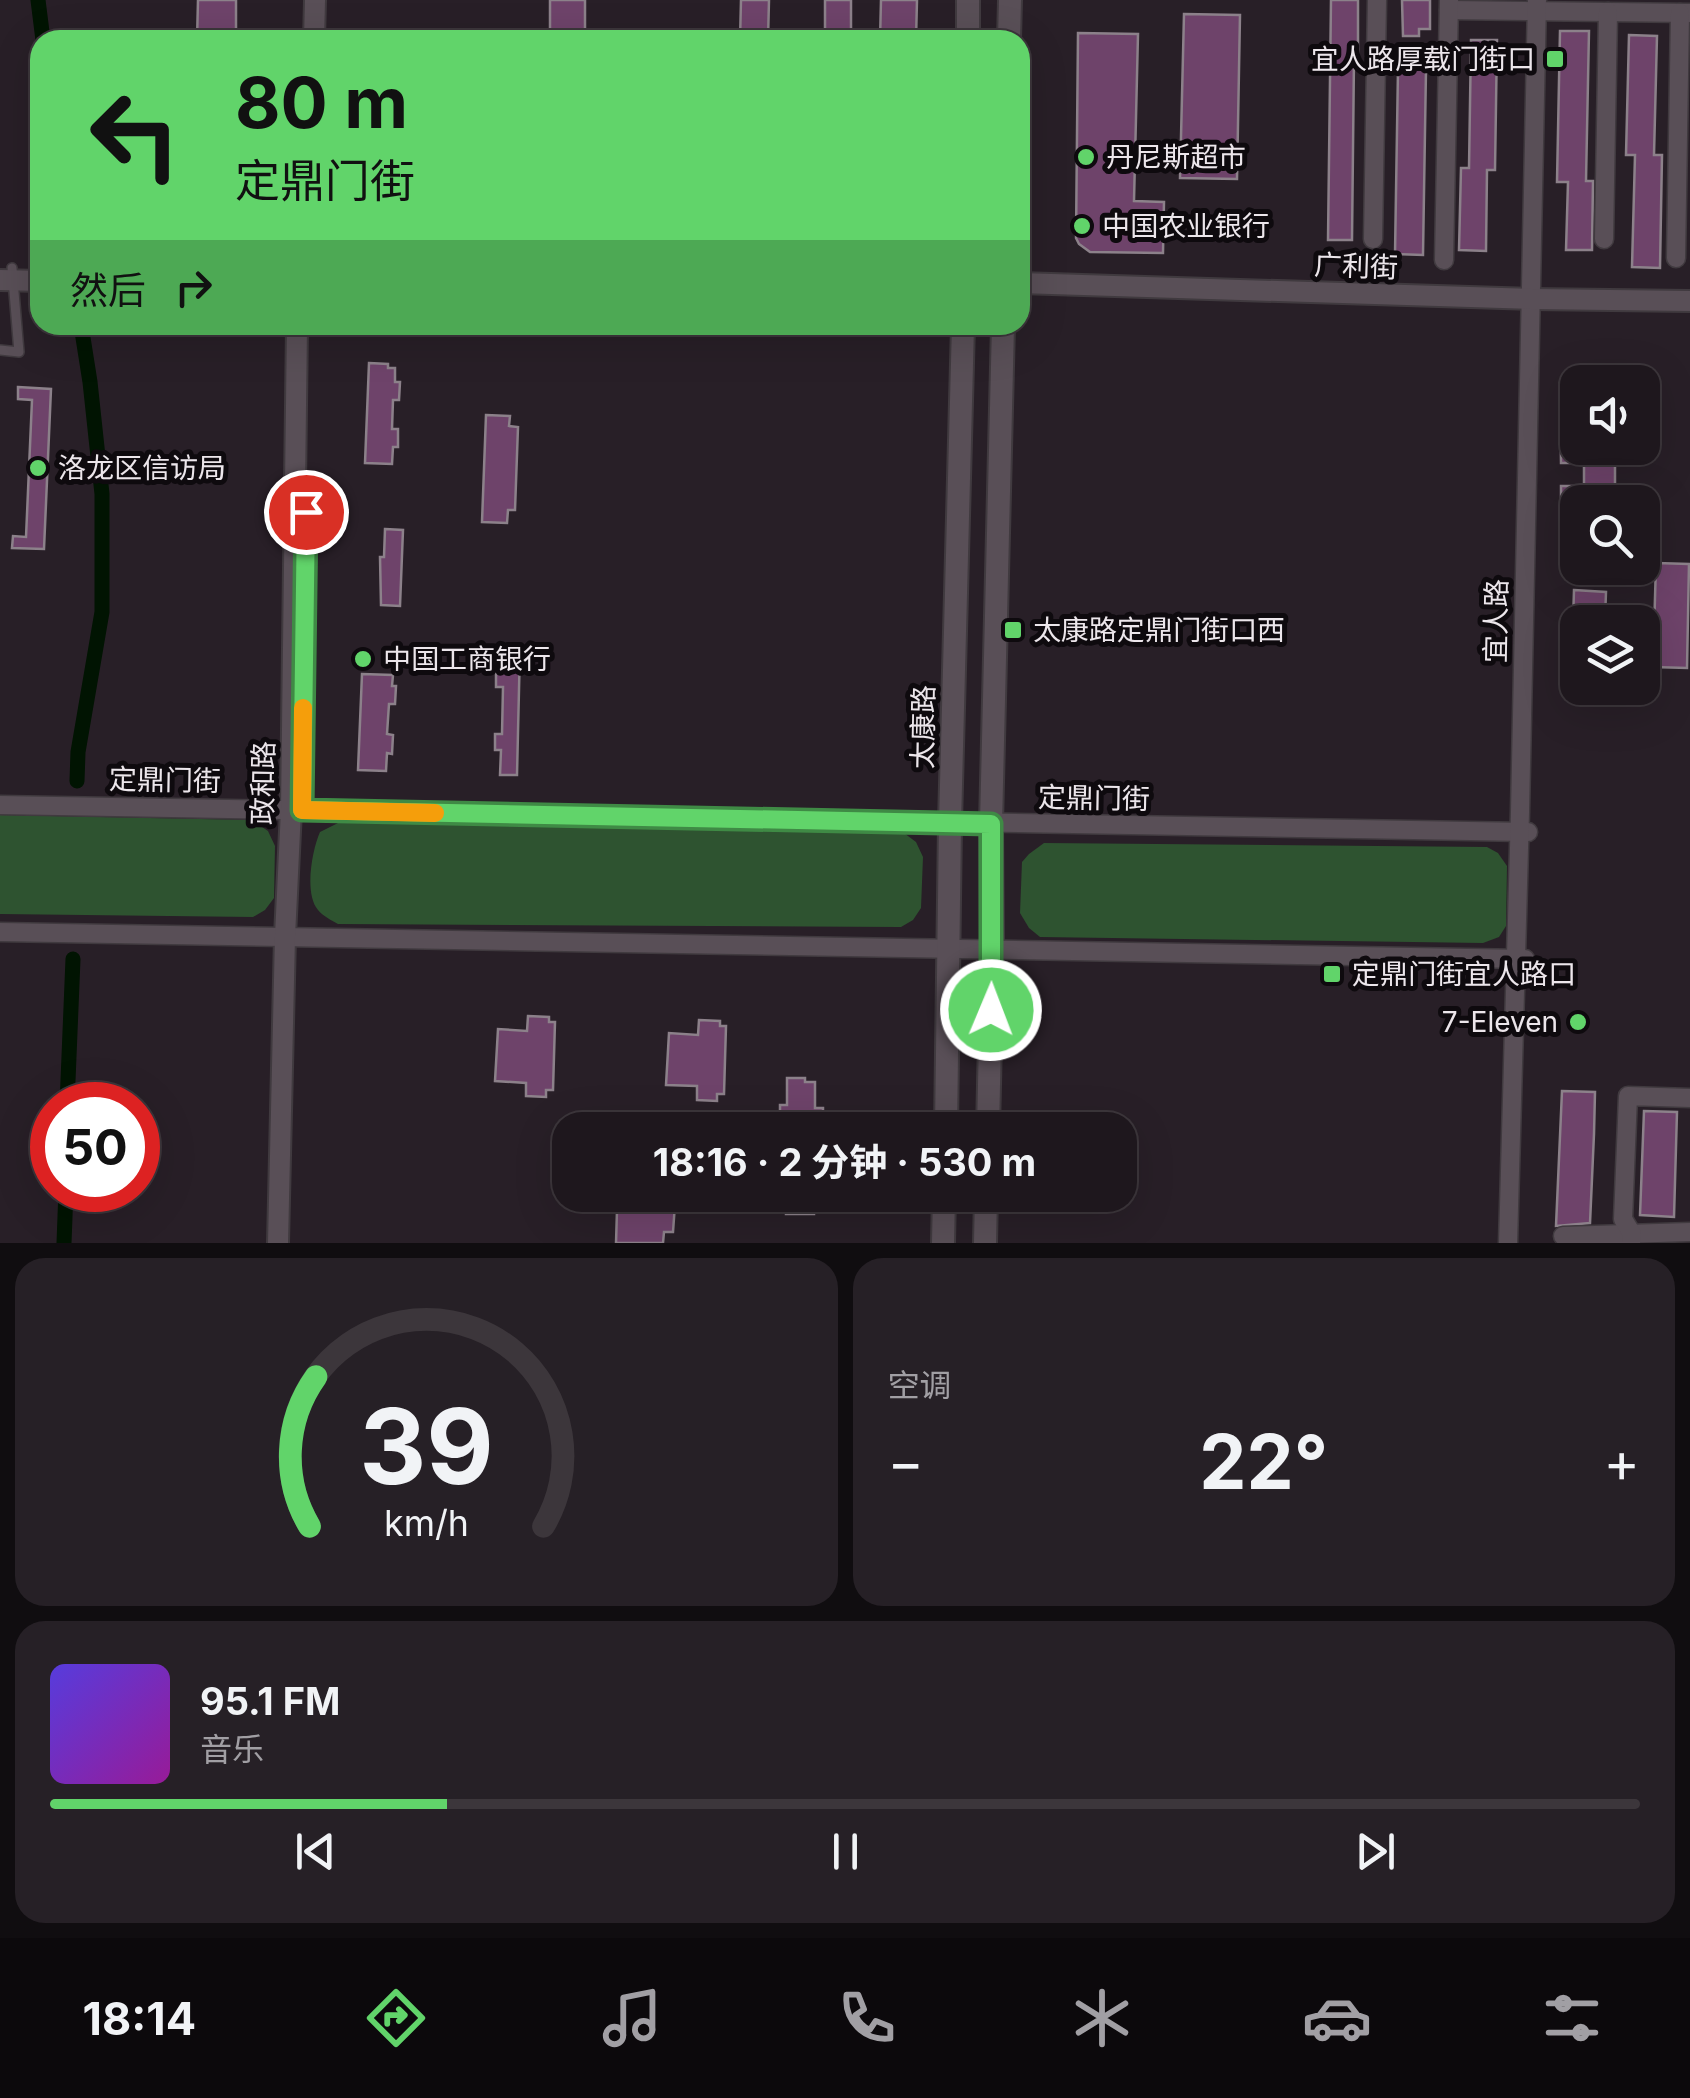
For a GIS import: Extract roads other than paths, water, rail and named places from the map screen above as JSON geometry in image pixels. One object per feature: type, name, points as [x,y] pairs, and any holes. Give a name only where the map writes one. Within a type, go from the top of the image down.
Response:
[{"type":"main road","points":[[968,0],[968,30]]},
{"type":"main road","points":[[1009,30],[1010,0]]},
{"type":"main road","name":"太康路","points":[[946,1112],[963,335]]},
{"type":"main road","points":[[988,1112],[1003,335]]},
{"type":"main road","points":[[943,1243],[944,1212]]},
{"type":"main road","points":[[985,1243],[986,1212]]},
{"type":"street","points":[[302,0],[302,30]]},
{"type":"street","points":[[314,30],[315,0]]},
{"type":"street","points":[[1373,239],[1377,0]]},
{"type":"street","points":[[1444,260],[1449,5],[1678,10],[1676,258]]},
{"type":"street","name":"宜人路","points":[[1508,1243],[1524,832],[1541,6]]},
{"type":"street","points":[[1604,239],[1617,8]]},
{"type":"street","points":[[1376,56],[1448,57]]},
{"type":"street","name":"广利街","points":[[1030,283],[1690,313]]},
{"type":"street","name":"广利街","points":[[1030,296],[1534,305],[1690,300]]},
{"type":"street","name":"政和路","points":[[296,810],[297,335]]},
{"type":"street","name":"政和路","points":[[278,1243],[296,810],[308,335]]},
{"type":"street","name":"定鼎门街","points":[[0,805],[1524,832]]},
{"type":"street","points":[[0,932],[1520,959]]},
{"type":"street","name":"政和路","points":[[290,936],[290,1243]]},
{"type":"street","name":"宜人路","points":[[1518,1243],[1520,959]]},
{"type":"street","points":[[1631,1239],[1622,1219],[1628,1096],[1690,1098]]},
{"type":"street","points":[[1563,1236],[1631,1239],[1690,1232]]},
{"type":"lane","points":[[0,350],[19,352],[6,274]]},
{"type":"waterway","points":[[38,0],[42,30]]},
{"type":"waterway","points":[[77,781],[78,752],[102,612],[102,494],[83,335]]},
{"type":"waterway","points":[[68,1082],[73,959]]},
{"type":"waterway","points":[[64,1243],[65,1212]]},
{"type":"place","name":"宜人路厚载门街口","points":[[1555,59]]},
{"type":"place","name":"丹尼斯超市","points":[[1086,157]]},
{"type":"place","name":"中国农业银行","points":[[1082,226]]},
{"type":"place","name":"洛龙区信访局","points":[[38,468]]},
{"type":"place","name":"太康路定鼎门街口西","points":[[1013,630]]},
{"type":"place","name":"中国工商银行","points":[[363,659]]},
{"type":"place","name":"定鼎门街宜人路口","points":[[1332,974]]},
{"type":"place","name":"7-Eleven","points":[[1578,1022]]}]
